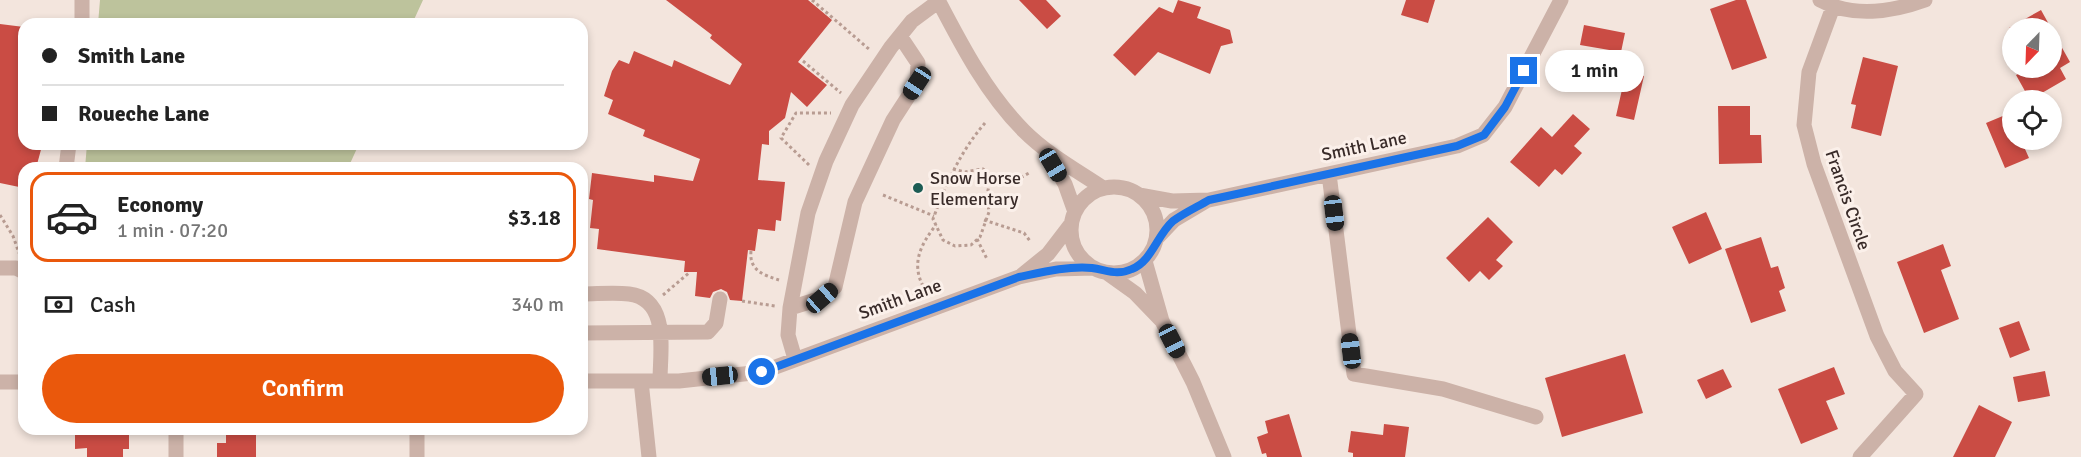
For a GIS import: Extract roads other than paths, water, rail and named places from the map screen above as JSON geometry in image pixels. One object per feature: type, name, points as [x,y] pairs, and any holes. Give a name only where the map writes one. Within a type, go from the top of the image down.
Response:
[{"type":"street","points":[[81,0],[82,18]]},
{"type":"street","name":"Smith Lane","points":[[1139,195],[1172,201],[1209,200],[1457,146],[1484,135],[1505,107],[1561,0]]},
{"type":"street","points":[[1826,3],[1862,11],[1896,10],[1925,0]]},
{"type":"street","points":[[795,358],[783,307],[808,213],[826,161],[852,105],[900,36],[912,21],[938,1],[987,86],[1023,130],[1044,148],[1103,188]]},
{"type":"street","name":"Francis Circle","points":[[1826,3],[1809,72],[1804,125],[1814,164],[1877,336],[1895,370],[1916,393],[1860,457]]},
{"type":"street","points":[[783,307],[822,298],[835,287],[855,202],[893,120],[917,83],[918,63],[900,36]]},
{"type":"street","points":[[1044,148],[1065,184],[1073,218],[1074,248],[1082,260],[1135,293],[1162,321]]},
{"type":"street","points":[[1329,174],[1354,374],[1443,389],[1536,417]]},
{"type":"street","points":[[1073,218],[1086,197],[1103,188],[1115,187],[1139,195],[1154,214],[1156,239],[1145,261],[1121,273],[1100,271]]},
{"type":"street","name":"Smith Lane","points":[[1156,239],[1174,220],[1209,200]]},
{"type":"street","name":"Smith Lane","points":[[1019,277],[1048,254],[1073,218]]},
{"type":"street","points":[[1145,261],[1162,321],[1193,382],[1224,457]]},
{"type":"street","points":[[0,268],[18,269]]},
{"type":"street","name":"Smith Lane","points":[[588,381],[660,381],[762,372],[1019,277],[1056,269],[1100,271]]},
{"type":"street","points":[[588,294],[630,294],[648,300],[660,320],[660,381]]},
{"type":"street","points":[[588,333],[708,332],[716,323],[720,299]]},
{"type":"street","points":[[641,381],[649,457]]},
{"type":"street","points":[[0,382],[18,382]]},
{"type":"street","points":[[176,435],[176,457]]},
{"type":"street","points":[[417,435],[417,457]]},
{"type":"place","name":"Snow Horse Elementary","points":[[918,188]]}]
